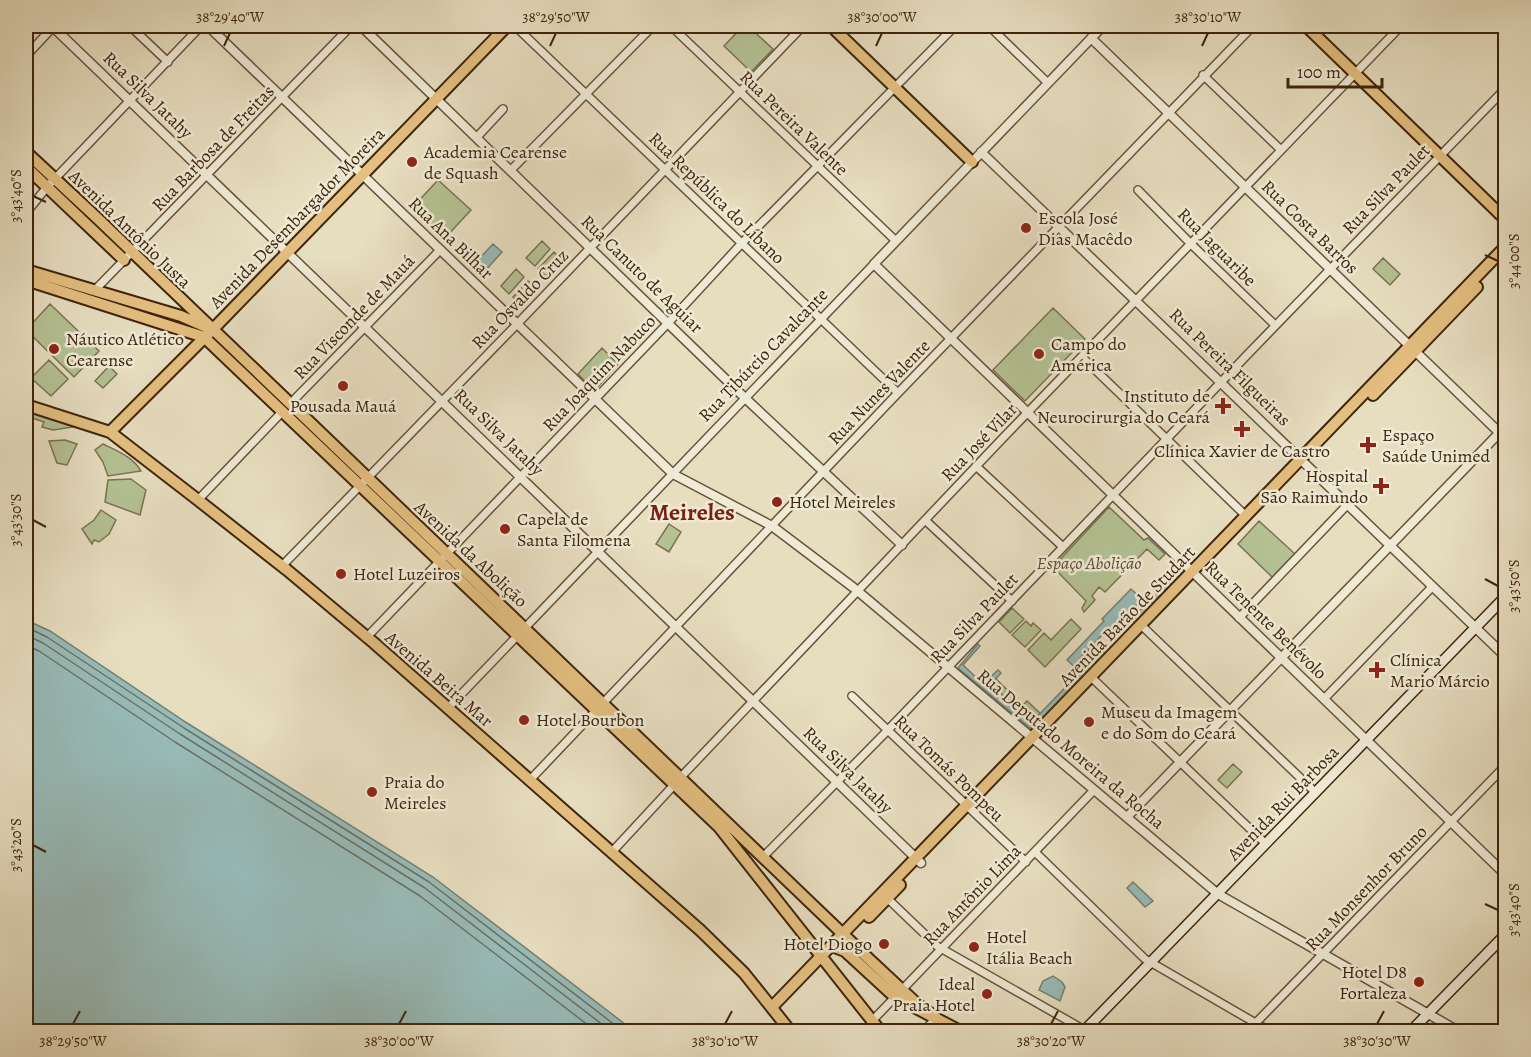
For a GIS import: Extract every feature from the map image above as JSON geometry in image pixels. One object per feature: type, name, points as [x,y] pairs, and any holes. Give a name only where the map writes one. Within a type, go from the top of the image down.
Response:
[{"type":"main road","name":"Avenida Desembargador Moreira","points":[[110,432],[507,26]]},
{"type":"main road","points":[[831,26],[972,162]]},
{"type":"main road","points":[[1306,26],[1506,220]]},
{"type":"main road","name":"Avenida Antônio Justa","points":[[26,152],[51,184]]},
{"type":"main road","name":"Avenida Antônio Justa","points":[[26,167],[51,184],[93,221],[208,333]]},
{"type":"main road","name":"Avenida Barão de Studart","points":[[1412,349],[1506,246]]},
{"type":"main road","name":"Avenida Barão de Studart","points":[[772,1007],[832,946],[846,937],[1303,461],[1506,256]]},
{"type":"main road","name":"Avenida da Abolição","points":[[26,270],[181,316],[208,333],[677,781],[764,856],[846,937],[898,993]]},
{"type":"main road","name":"Avenida da Abolição","points":[[26,280],[208,333]]},
{"type":"main road","name":"Avenida Beira Mar","points":[[26,405],[110,432],[282,566],[714,942],[744,973],[792,1032]]},
{"type":"main road","name":"Avenida Barão de Studart","points":[[1194,575],[1246,516],[1303,461]]},
{"type":"main road","name":"Avenida Rui Barbosa","points":[[1085,1031],[1506,596]]},
{"type":"main road","name":"Avenida da Abolição","points":[[677,781],[719,827],[881,1032]]},
{"type":"main road","points":[[1410,1032],[1506,934]]},
{"type":"main road","points":[[832,946],[845,951],[898,993],[962,1032]]},
{"type":"street","points":[[26,56],[53,26]]},
{"type":"street","name":"Rua Silva Jatahy","points":[[53,26],[918,861]]},
{"type":"street","points":[[130,26],[168,62]]},
{"type":"street","points":[[26,213],[201,26]]},
{"type":"street","name":"Rua Ana Bilhar","points":[[208,26],[673,474]]},
{"type":"street","name":"Rua Barbosa de Freitas","points":[[94,291],[351,26]]},
{"type":"street","name":"Rua Canuto de Aguiar","points":[[361,26],[746,398],[902,545]]},
{"type":"street","name":"Rua República do Líbano","points":[[515,26],[898,393]]},
{"type":"street","points":[[511,170],[653,26]]},
{"type":"street","name":"Rua Pereira Valente","points":[[671,26],[896,241]]},
{"type":"street","name":"Rua Osvaldo Cruz","points":[[282,566],[803,26]]},
{"type":"street","name":"Rua Joaquim Nabuco","points":[[366,638],[742,243],[955,26]]},
{"type":"street","points":[[989,26],[1048,83]]},
{"type":"street","name":"Rua Tibúrcio Cavalcante","points":[[447,708],[1103,26]]},
{"type":"street","name":"Rua Nunes Valente","points":[[529,781],[898,393],[1203,75],[1253,26]]},
{"type":"street","name":"Rua José Vilar","points":[[611,853],[976,466],[1401,26]]},
{"type":"street","name":"Rua Costa Barros","points":[[1091,38],[1412,349],[1503,433]]},
{"type":"street","points":[[1203,75],[1280,149]]},
{"type":"street","name":"Rua Silva Paulet","points":[[764,856],[1506,88]]},
{"type":"street","points":[[477,137],[503,109]]},
{"type":"street","name":"Rua Pereira Filgueiras","points":[[981,152],[1506,657]]},
{"type":"street","name":"Rua Jaguaribe","points":[[1138,190],[1275,325]]},
{"type":"street","name":"Rua Visconde de Mauá","points":[[198,500],[439,250]]},
{"type":"street","name":"Rua Tenente Benévolo","points":[[874,264],[1506,875]]},
{"type":"street","points":[[1082,357],[1246,516]]},
{"type":"street","points":[[1127,817],[1503,433]]},
{"type":"street","points":[[976,466],[1063,547]]},
{"type":"street","name":"Rua Deputado Moreira da Rocha","points":[[673,474],[772,526],[858,591],[1218,894],[1460,1032]]},
{"type":"street","points":[[1239,618],[1348,504]]},
{"type":"street","points":[[925,520],[1012,601]]},
{"type":"street","points":[[1324,699],[1432,587]]},
{"type":"street","points":[[1144,627],[1316,793]]},
{"type":"street","points":[[1093,679],[1266,844]]},
{"type":"street","name":"Rua Tomás Pompeu","points":[[852,696],[1026,862]]},
{"type":"street","name":"Rua Monsenhor Bruno","points":[[1247,1032],[1506,765]]},
{"type":"street","name":"Rua Antônio Lima","points":[[872,1021],[1094,790]]},
{"type":"street","points":[[1035,852],[1150,963],[1271,1032]]},
{"type":"street","points":[[885,896],[942,948],[1085,1031]]},
{"type":"street","points":[[923,1032],[934,1015]]},
{"type":"green space","points":[[743,26],[748,26],[773,49],[751,72],[724,46]]},
{"type":"green space","points":[[438,180],[471,210],[446,237],[413,207]]},
{"type":"green space","points":[[542,241],[550,249],[535,266],[526,258]]},
{"type":"green space","points":[[554,252],[562,260],[546,277],[538,269]]},
{"type":"green space","points":[[1383,258],[1400,274],[1390,285],[1373,269]]},
{"type":"green space","points":[[516,269],[524,277],[509,294],[501,286]]},
{"type":"green space","points":[[528,281],[537,288],[521,305],[513,297]]},
{"type":"green space","points":[[50,304],[99,351],[74,377],[26,330]]},
{"type":"green space","name":"Campo do América","points":[[1053,308],[1085,339],[1025,401],[993,370]]},
{"type":"green space","points":[[602,348],[618,364],[596,389],[592,389],[578,374]]},
{"type":"green space","points":[[49,360],[68,379],[51,396],[31,378]]},
{"type":"green space","points":[[109,366],[117,374],[103,388],[95,381]]},
{"type":"green space","points":[[26,408],[79,426],[53,430],[42,427],[44,422],[26,416]]},
{"type":"green space","points":[[65,440],[77,444],[67,465],[57,463],[49,441]]},
{"type":"green space","points":[[103,444],[129,458],[141,471],[108,476],[95,450]]},
{"type":"green space","points":[[131,479],[146,490],[140,515],[105,502],[108,480]]},
{"type":"green space","name":"Espaço Abolição","points":[[1109,507],[1144,540],[1148,538],[1165,554],[1159,560],[1147,549],[1105,592],[1099,587],[1092,596],[1095,600],[1084,612],[1082,608],[1086,601],[1053,567]]},
{"type":"green space","points":[[101,510],[116,520],[109,534],[99,542],[94,540],[92,544],[82,529],[94,520]]},
{"type":"green space","points":[[1259,521],[1295,554],[1273,578],[1238,544]]},
{"type":"green space","points":[[669,524],[681,532],[669,552],[656,544]]},
{"type":"green space","points":[[1176,565],[1183,572],[1134,623],[1132,618],[1175,575],[1171,571]]},
{"type":"green space","points":[[1012,608],[1024,619],[1010,633],[999,622]]},
{"type":"green space","points":[[1071,619],[1081,629],[1045,667],[1028,650],[1044,633],[1051,640]]},
{"type":"green space","points":[[1026,621],[1031,626],[1033,623],[1041,630],[1025,647],[1012,635]]},
{"type":"green space","points":[[1098,640],[1101,643],[1098,646],[1105,653],[1089,670],[1079,660]]},
{"type":"green space","points":[[996,679],[1023,705],[1027,701],[1040,713],[1031,723],[990,684]]},
{"type":"green space","points":[[1233,764],[1242,772],[1227,788],[1218,780]]},
{"type":"water","points":[[493,244],[502,252],[485,271],[476,262]]},
{"type":"water","points":[[1131,589],[1142,599],[1079,659],[1089,670],[1033,728],[1030,728],[958,668],[978,644],[980,646],[963,665],[983,684],[998,670],[1001,673],[991,684],[1031,723],[1080,672],[1067,660]]},
{"type":"water","points":[[26,620],[50,631],[187,723],[433,877],[634,1031],[26,1031]]},
{"type":"water","points":[[1133,882],[1153,901],[1145,907],[1127,888]]},
{"type":"water","points":[[1053,976],[1065,987],[1060,1001],[1039,990],[1043,981]]},
{"type":"place","name":"Academia Cearense de Squash","points":[[412,162]]},
{"type":"place","name":"Escola José Dias Macêdo","points":[[1026,228]]},
{"type":"place","name":"Náutico Atlético Cearense","points":[[54,349]]},
{"type":"place","name":"Campo do América","points":[[1039,354]]},
{"type":"place","name":"Pousada Mauá","points":[[343,386]]},
{"type":"place","name":"Instituto de Neurocirurgia do Ceará","points":[[1223,406]]},
{"type":"place","name":"Clínica Xavier de Castro","points":[[1242,429]]},
{"type":"place","name":"Espaço Saúde Unimed","points":[[1368,445]]},
{"type":"place","name":"Hospital São Raimundo","points":[[1381,486]]},
{"type":"place","name":"Hotel Meireles","points":[[777,502]]},
{"type":"place","name":"Capela de Santa Filomena","points":[[505,529]]},
{"type":"place","name":"Hotel Luzeiros","points":[[341,574]]},
{"type":"place","name":"Clínica Mario Márcio","points":[[1377,670]]},
{"type":"place","name":"Hotel Bourbon","points":[[524,720]]},
{"type":"place","name":"Museu da Imagem e do Som do Ceará","points":[[1089,722]]},
{"type":"place","name":"Praia do Meireles","points":[[372,792]]},
{"type":"place","name":"Hotel Diogo","points":[[884,944]]},
{"type":"place","name":"Hotel Itália Beach","points":[[974,947]]},
{"type":"place","name":"Hotel D8 Fortaleza","points":[[1419,982]]},
{"type":"place","name":"Ideal Praia Hotel","points":[[987,994]]},
{"type":"district","name":"Meireles","points":[[692,512]]}]
